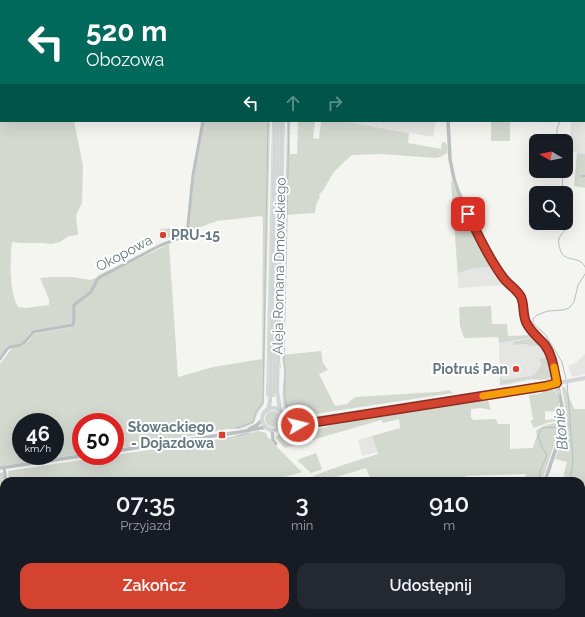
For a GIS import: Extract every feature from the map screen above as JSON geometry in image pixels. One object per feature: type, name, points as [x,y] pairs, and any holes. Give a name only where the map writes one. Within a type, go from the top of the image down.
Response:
[{"type":"main road","name":"Aleja Romana Dmowskiego","points":[[268,410],[270,402],[275,122]]},
{"type":"main road","name":"Aleja Romana Dmowskiego","points":[[280,411],[277,396],[277,375],[282,122]]},
{"type":"main road","points":[[545,385],[551,381],[555,373]]},
{"type":"main road","points":[[279,427],[585,378]]},
{"type":"main road","points":[[283,416],[283,422],[274,430],[266,427],[262,420],[264,414],[268,410],[274,408],[280,411],[283,416],[289,420],[306,420],[545,385],[554,387],[560,393]]},
{"type":"street","name":"Okopowa","points":[[0,359],[7,349],[25,342],[33,332],[73,325],[74,305],[91,292],[100,277],[159,246],[187,235],[193,176],[203,122]]},
{"type":"street","points":[[448,122],[450,159],[458,191],[488,255],[502,277],[520,297],[525,321],[548,349],[552,361],[560,393],[563,415],[562,426],[546,477]]},
{"type":"street","points":[[246,430],[262,420]]},
{"type":"street","points":[[124,450],[266,427]]},
{"type":"street","points":[[272,430],[273,440],[276,444]]},
{"type":"street","points":[[2,468],[72,457]]},
{"type":"shaded area","points":[[0,122],[74,122],[83,166],[82,203],[76,215],[78,235],[69,236],[60,242],[51,244],[12,242],[12,284],[13,293],[18,307],[26,308],[49,305],[49,299],[40,278],[73,277],[89,280],[94,279],[109,270],[111,272],[169,244],[178,377],[213,367],[262,359],[263,218],[261,216],[217,221],[190,231],[189,228],[195,170],[204,122],[270,122],[264,404],[258,412],[254,423],[239,429],[226,429],[124,448],[124,413],[72,413],[72,455],[64,457],[64,413],[12,413],[12,464],[0,466],[0,364],[12,348],[25,344],[29,341],[33,334],[72,327],[75,324],[73,323],[72,325],[30,332],[24,342],[7,347],[0,357]]},
{"type":"shaded area","points":[[272,122],[273,122],[268,397],[266,396]]},
{"type":"shaded area","points":[[277,122],[280,122],[275,397],[272,397]]},
{"type":"shaded area","points":[[284,122],[285,122],[280,368]]},
{"type":"shaded area","points":[[287,122],[290,122],[290,154],[297,154],[298,122],[315,122],[313,138],[319,139],[321,122],[348,122],[409,133],[408,143],[441,149],[442,142],[445,142],[447,146],[447,153],[437,158],[380,154],[352,155],[333,173],[319,195],[320,197],[316,205],[315,213],[285,215]]},
{"type":"shaded area","points":[[348,122],[436,122],[433,137]]},
{"type":"shaded area","points":[[491,122],[510,122],[510,141],[491,141]]},
{"type":"shaded area","points":[[571,122],[585,122],[585,154],[573,152],[573,134],[570,134]]},
{"type":"shaded area","points":[[577,153],[585,154],[585,188],[574,186]]},
{"type":"shaded area","points":[[452,181],[468,219],[493,266],[471,269],[459,273],[458,277],[451,182]]},
{"type":"shaded area","points":[[174,228],[174,235],[163,239],[160,229]]},
{"type":"shaded area","points":[[493,266],[506,285],[458,288],[459,273],[471,269]]},
{"type":"shaded area","points":[[491,306],[492,324],[507,324],[508,336],[532,335],[533,337],[499,343],[498,337],[464,338],[460,326],[459,307]]},
{"type":"shaded area","points":[[537,336],[548,349],[555,373],[552,373],[551,378],[547,380],[531,380],[500,386],[499,343]]},
{"type":"shaded area","points":[[533,338],[538,339],[540,344],[535,346],[529,346],[527,344],[513,345],[513,342]]},
{"type":"shaded area","points":[[321,351],[323,363],[328,370],[319,374],[335,406],[347,404],[355,397],[449,390],[453,393],[302,416],[290,415],[286,411],[283,400],[284,371],[282,355]]},
{"type":"shaded area","points":[[585,354],[585,374],[572,377],[568,366],[575,363]]},
{"type":"shaded area","points":[[541,358],[548,358],[550,360],[552,371],[551,376],[547,379],[532,379],[531,376],[536,373],[542,364],[539,361]]},
{"type":"shaded area","points":[[531,376],[531,379],[500,385],[500,378],[503,380]]},
{"type":"shaded area","points":[[562,387],[565,387],[574,409],[585,409],[585,477],[564,477],[567,462],[555,459],[565,428],[566,412]]},
{"type":"shaded area","points":[[549,389],[553,390],[557,394],[560,412],[545,411],[545,420],[556,419],[556,421],[534,428],[530,421],[533,420],[529,395],[539,394]]},
{"type":"shaded area","points":[[486,399],[335,422],[336,421]]},
{"type":"shaded area","points":[[488,400],[491,410],[481,408],[471,409],[471,418],[473,420],[496,419],[498,424],[510,424],[510,449],[533,448],[537,435],[536,431],[547,425],[560,423],[543,477],[526,477],[526,474],[466,476],[467,477],[370,477],[366,468],[336,477],[313,476],[378,454],[372,436],[400,428],[399,419],[383,423],[381,420],[285,448],[275,438],[284,432],[318,429],[337,424]]},
{"type":"shaded area","points":[[273,411],[279,413],[281,419],[279,425],[273,427],[267,425],[265,419],[267,413]]},
{"type":"shaded area","points":[[258,431],[266,433],[268,438],[271,439],[272,442],[302,472],[285,477],[9,477],[8,471],[48,465],[64,465],[64,463],[72,461],[72,465],[124,465],[124,454],[214,440]]},
{"type":"shaded area","points":[[372,436],[377,452],[362,456],[358,440]]},
{"type":"shaded area","points":[[316,453],[322,469],[311,473],[297,460]]},
{"type":"shaded area","points":[[3,472],[4,477],[0,477],[0,473]]},
{"type":"waterway","points":[[236,428],[253,422],[256,412],[263,402],[268,122]]},
{"type":"waterway","points":[[289,122],[284,362],[285,400],[290,413]]},
{"type":"waterway","name":"Błonie","points":[[557,134],[560,122]]},
{"type":"waterway","name":"Błonie","points":[[562,186],[563,178]]},
{"type":"waterway","name":"Błonie","points":[[564,230],[559,240],[562,254],[568,258],[579,261],[585,267]]},
{"type":"waterway","name":"Błonie","points":[[566,379],[562,362],[545,334],[533,323],[533,319],[537,315],[548,311],[569,308],[574,302],[578,285],[585,274]]},
{"type":"waterway","name":"Błonie","points":[[567,382],[573,460],[571,477]]},
{"type":"waterway","name":"Błonie","points":[[563,427],[570,426]]},
{"type":"waterway","points":[[539,477],[540,471],[547,455],[542,447],[538,435],[542,428],[560,427]]},
{"type":"waterway","points":[[237,436],[249,433]]},
{"type":"slow traffic","points":[[483,396],[557,383],[554,367]]},
{"type":"place","name":"PRU-15","points":[[163,235]]},
{"type":"place","name":"Piotruś Pan","points":[[516,369]]},
{"type":"place","name":"Słowackiego - Dojazdowa","points":[[222,435]]},
{"type":"route","points":[[298,425],[546,386],[557,383],[551,355],[548,349],[525,321],[522,301],[518,293],[502,277],[488,255],[468,214]]}]
